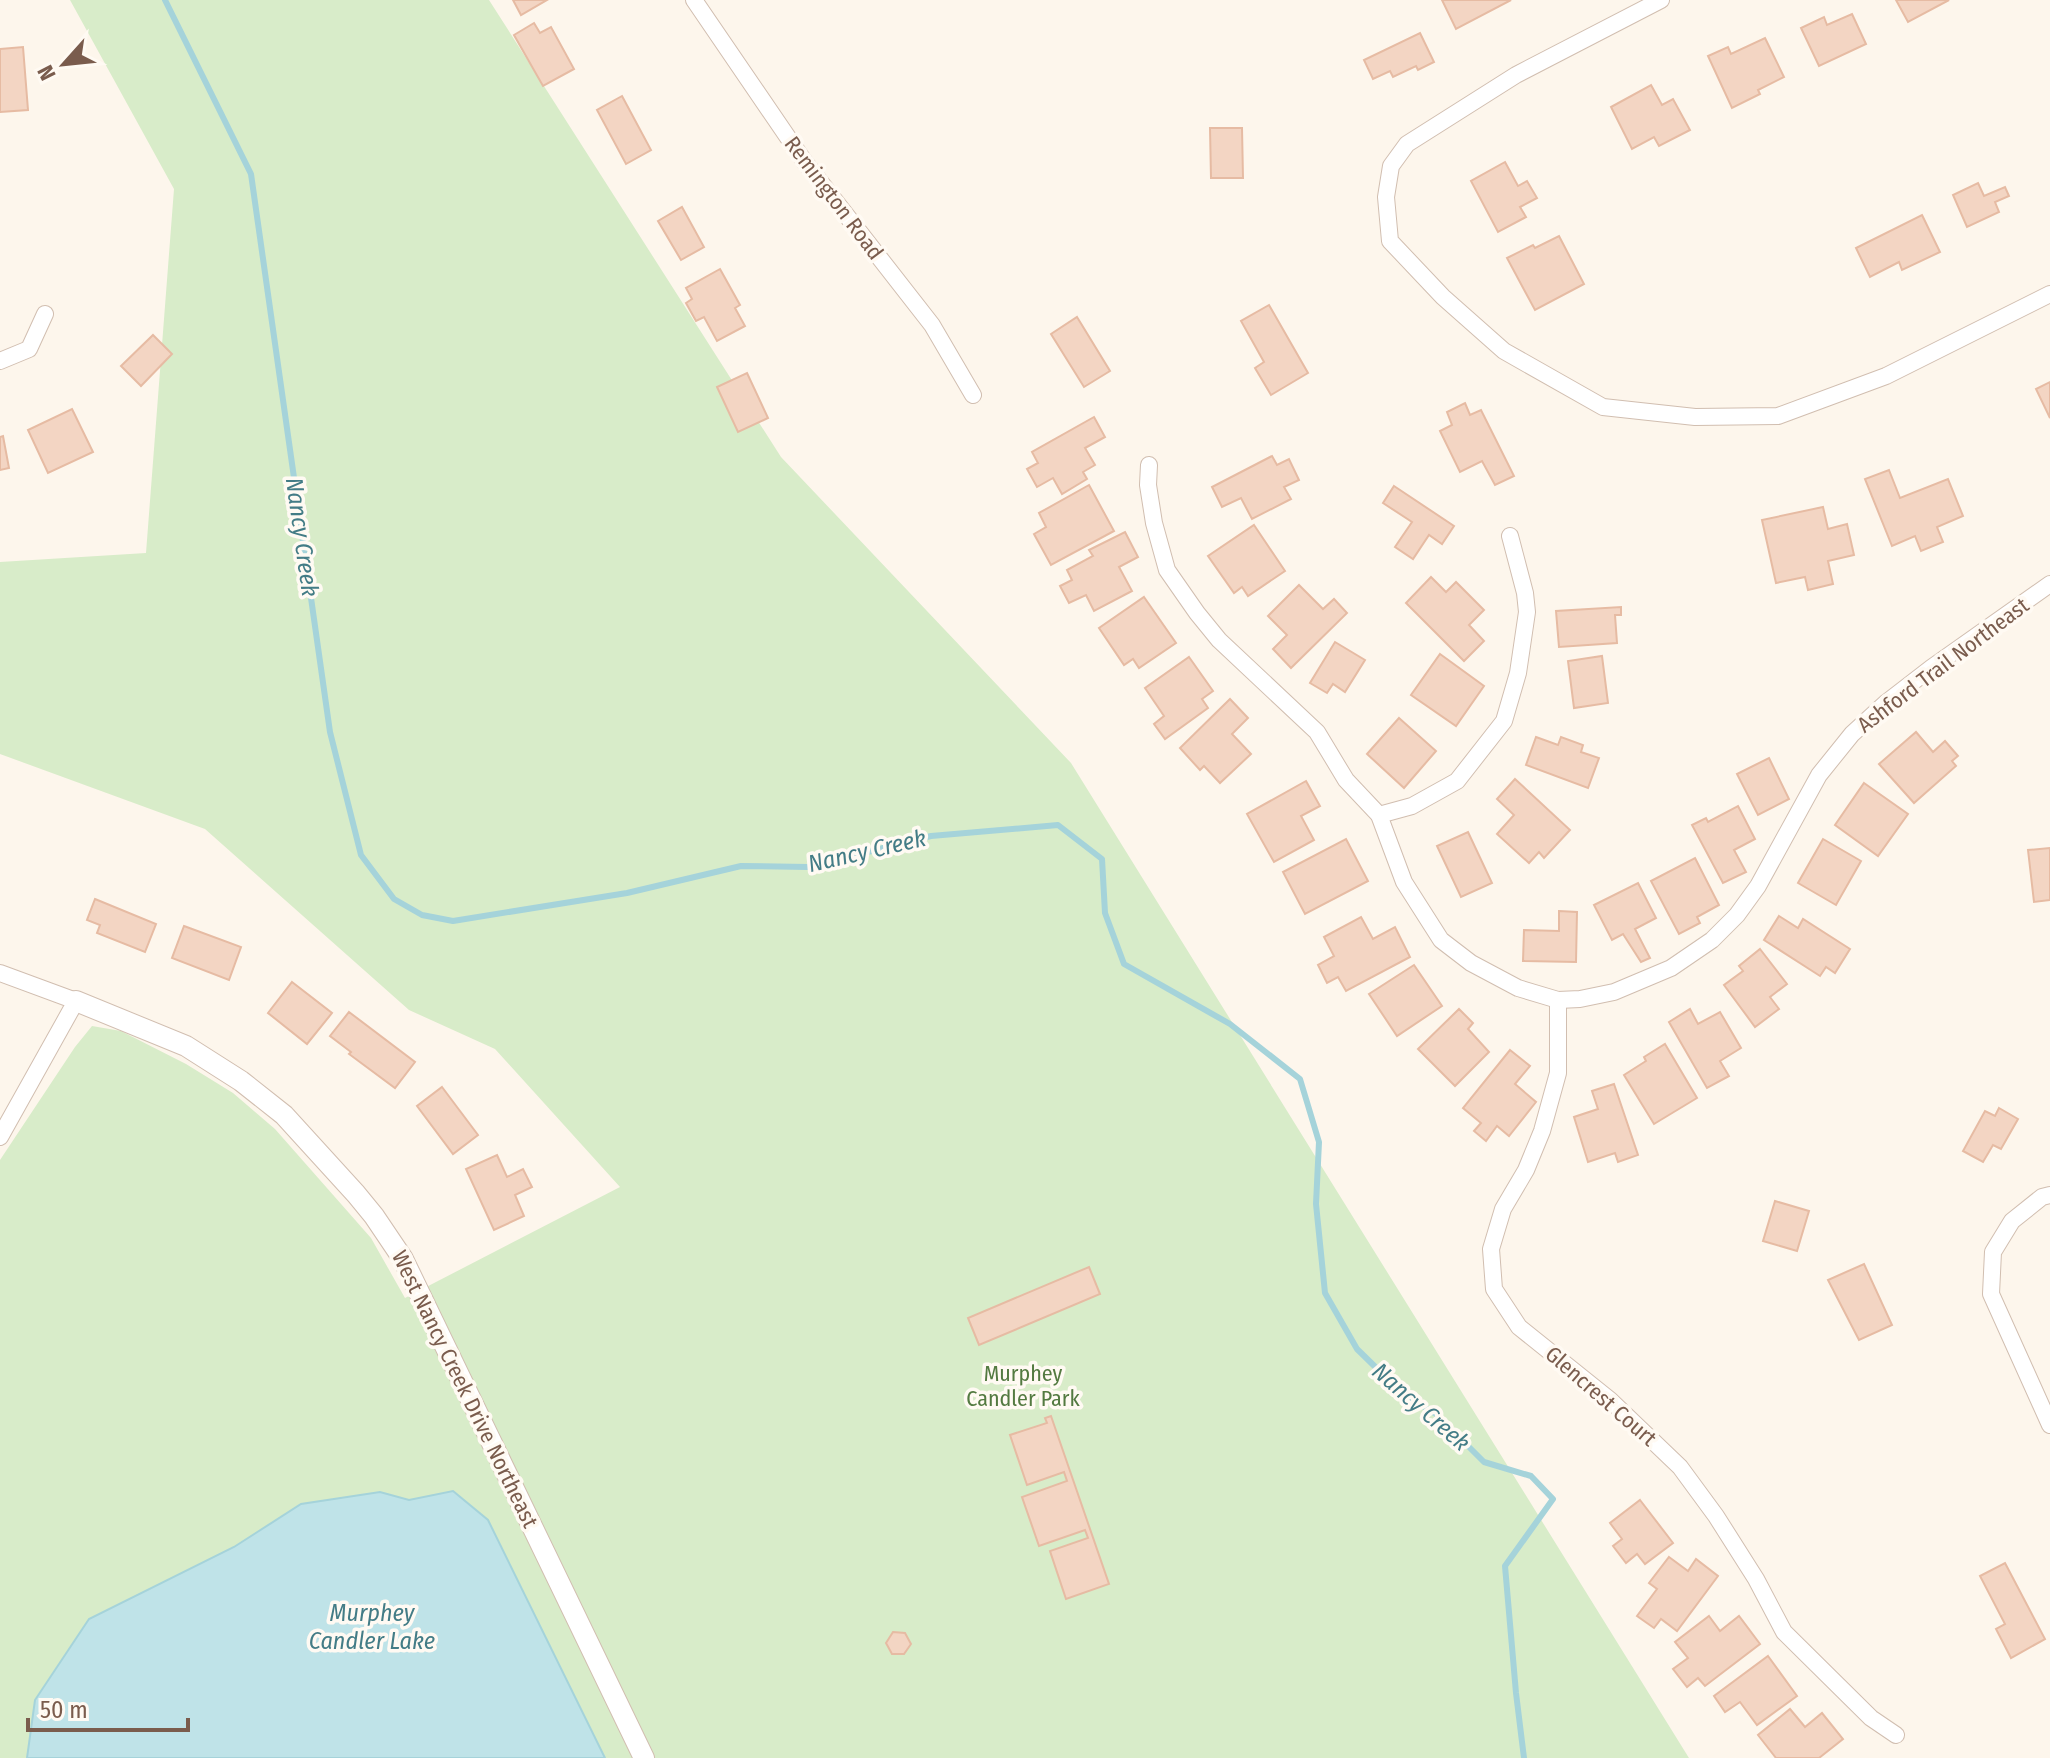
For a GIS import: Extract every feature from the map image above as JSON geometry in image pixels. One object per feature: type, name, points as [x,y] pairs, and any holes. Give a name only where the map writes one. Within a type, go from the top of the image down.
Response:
[{"type":"street","name":"Remington Road","points":[[694,0],[804,161],[932,325],[973,395]]},
{"type":"street","points":[[1661,0],[1516,75],[1407,144],[1391,166],[1386,197],[1390,241],[1443,297],[1504,351],[1603,407],[1695,417],[1778,416],[1886,376],[2050,294]]},
{"type":"street","points":[[0,361],[29,349],[45,314]]},
{"type":"street","name":"Ashford Trail Northeast","points":[[1149,465],[1148,485],[1154,523],[1167,570],[1219,640],[1317,732],[1346,780],[1379,815],[1404,882],[1441,940],[1471,963],[1518,988],[1558,1000],[1614,992],[1671,968],[1712,940],[1737,915],[1758,886],[1819,775],[1852,734],[1931,668],[2050,584]]},
{"type":"street","points":[[1379,815],[1412,806],[1457,781],[1504,721],[1518,673],[1527,612],[1510,536]]},
{"type":"street","name":"West Nancy Creek Drive Northeast","points":[[0,973],[186,1046],[241,1081],[284,1115],[374,1216],[403,1259],[644,1758]]},
{"type":"street","name":"Glencrest Court","points":[[1558,1000],[1558,1073],[1542,1131],[1526,1170],[1503,1209],[1491,1249],[1494,1289],[1519,1327],[1610,1400],[1680,1467],[1748,1566],[1784,1632],[1871,1718],[1896,1735]]},
{"type":"street","points":[[0,1137],[76,1001]]},
{"type":"street","points":[[2050,1195],[2042,1197],[2012,1221],[1993,1252],[1991,1294],[2050,1425]]},
{"type":"green space","name":"Murphey Candler Park","points":[[70,0],[489,0],[781,457],[1071,763],[1689,1758],[0,1758],[0,1160],[92,1026],[121,1031],[186,1064],[233,1093],[275,1129],[371,1238],[405,1298],[620,1187],[495,1049],[409,1010],[205,829],[0,754],[0,562],[146,553],[174,189]]},
{"type":"water","name":"Murphey Candler Lake","points":[[453,1491],[488,1520],[605,1758],[27,1758],[35,1700],[89,1619],[234,1547],[301,1504],[380,1492],[409,1500]]},
{"type":"building","points":[[513,0],[547,0],[521,15]]},
{"type":"building","points":[[1442,0],[1511,0],[1456,29]]},
{"type":"building","points":[[1896,0],[1949,0],[1908,22]]},
{"type":"building","points":[[1852,14],[1866,44],[1819,66],[1801,28],[1824,17],[1827,25]]},
{"type":"building","points":[[534,23],[540,33],[551,27],[574,69],[543,86],[514,35]]},
{"type":"building","points":[[1420,33],[1434,62],[1418,70],[1416,66],[1393,77],[1390,71],[1373,79],[1364,60]]},
{"type":"building","points":[[1765,38],[1784,77],[1732,108],[1708,56],[1728,47],[1731,54]]},
{"type":"building","points":[[23,47],[28,110],[0,112],[0,49]]},
{"type":"building","points":[[1651,85],[1662,105],[1673,99],[1690,130],[1659,146],[1654,137],[1632,149],[1611,107]]},
{"type":"building","points":[[622,96],[651,150],[626,164],[597,110]]},
{"type":"building","points":[[1210,128],[1242,128],[1243,178],[1211,178]]},
{"type":"building","points":[[1505,162],[1518,186],[1527,181],[1537,198],[1520,207],[1526,217],[1498,232],[1471,181]]},
{"type":"building","points":[[1978,183],[1984,196],[2005,187],[2009,196],[1995,202],[1999,212],[1967,227],[1953,195]]},
{"type":"building","points":[[682,207],[704,247],[681,260],[658,221]]},
{"type":"building","points":[[1922,215],[1940,252],[1902,270],[1899,262],[1870,277],[1856,248]]},
{"type":"building","points":[[1559,236],[1584,284],[1535,310],[1507,258]]},
{"type":"building","points":[[720,269],[740,305],[735,308],[745,326],[717,341],[704,317],[696,321],[686,303],[692,299],[686,288]]},
{"type":"building","points":[[1269,305],[1308,373],[1271,395],[1255,368],[1264,362],[1241,321]]},
{"type":"building","points":[[1077,317],[1110,371],[1084,387],[1051,334]]},
{"type":"building","points":[[153,335],[172,354],[141,386],[121,366]]},
{"type":"building","points":[[747,373],[768,418],[738,432],[717,387]]},
{"type":"building","points":[[2050,382],[2050,418],[2036,389]]},
{"type":"building","points":[[1465,403],[1470,415],[1481,410],[1514,476],[1495,485],[1482,461],[1460,472],[1440,431],[1452,425],[1447,412]]},
{"type":"building","points":[[72,409],[93,452],[48,473],[28,430]]},
{"type":"building","points":[[1094,417],[1105,437],[1085,448],[1095,465],[1083,472],[1087,479],[1062,494],[1053,478],[1037,487],[1027,469],[1038,463],[1032,452]]},
{"type":"building","points":[[3,436],[9,468],[0,470],[0,437]]},
{"type":"building","points":[[1272,456],[1277,465],[1289,459],[1299,480],[1284,487],[1291,499],[1252,519],[1241,498],[1222,507],[1212,487]]},
{"type":"building","points":[[1889,470],[1900,498],[1948,479],[1963,516],[1937,527],[1943,542],[1921,551],[1915,536],[1892,546],[1865,479]]},
{"type":"building","points":[[1089,485],[1114,531],[1051,565],[1034,534],[1046,527],[1039,513]]},
{"type":"building","points":[[1394,486],[1454,526],[1442,544],[1429,535],[1413,559],[1395,547],[1412,522],[1383,503]]},
{"type":"building","points":[[1823,507],[1828,529],[1847,524],[1854,555],[1828,561],[1833,584],[1808,590],[1805,577],[1776,583],[1762,520]]},
{"type":"building","points":[[1254,525],[1285,571],[1248,596],[1242,587],[1234,593],[1208,556]]},
{"type":"building","points":[[1125,532],[1138,557],[1119,567],[1132,591],[1094,611],[1086,595],[1069,603],[1060,586],[1072,580],[1067,570],[1093,556],[1089,550]]},
{"type":"building","points":[[1431,577],[1446,592],[1456,582],[1484,610],[1469,625],[1484,641],[1464,661],[1406,603]]},
{"type":"building","points":[[1299,585],[1323,609],[1334,599],[1347,613],[1291,668],[1273,649],[1287,635],[1268,616]]},
{"type":"building","points":[[1144,597],[1176,643],[1139,668],[1133,659],[1124,665],[1099,628]]},
{"type":"building","points":[[1621,607],[1621,615],[1615,615],[1617,643],[1559,647],[1556,611]]},
{"type":"building","points":[[1335,642],[1365,660],[1345,692],[1333,684],[1327,693],[1310,683]]},
{"type":"building","points":[[1440,654],[1484,686],[1456,726],[1411,695]]},
{"type":"building","points":[[1602,656],[1608,703],[1574,708],[1568,661]]},
{"type":"building","points":[[1189,657],[1213,691],[1202,699],[1208,708],[1165,739],[1154,724],[1164,716],[1145,688]]},
{"type":"building","points":[[1230,699],[1248,718],[1232,734],[1251,754],[1220,783],[1204,766],[1200,770],[1180,748]]},
{"type":"building","points":[[1399,718],[1436,751],[1404,788],[1367,754]]},
{"type":"building","points":[[1916,732],[1933,752],[1945,741],[1958,756],[1952,761],[1956,766],[1914,803],[1879,764]]},
{"type":"building","points":[[1536,737],[1558,745],[1561,737],[1583,745],[1581,752],[1599,758],[1588,788],[1526,765]]},
{"type":"building","points":[[1769,758],[1789,799],[1758,815],[1737,774]]},
{"type":"building","points":[[1515,779],[1570,830],[1544,858],[1539,852],[1529,863],[1497,834],[1514,815],[1497,799]]},
{"type":"building","points":[[1306,781],[1320,806],[1301,816],[1314,840],[1274,862],[1247,814]]},
{"type":"building","points":[[1864,783],[1908,814],[1878,856],[1835,825]]},
{"type":"building","points":[[1738,806],[1755,839],[1734,850],[1746,872],[1723,883],[1692,825],[1706,818],[1708,822]]},
{"type":"building","points":[[1468,832],[1492,883],[1461,897],[1437,846]]},
{"type":"building","points":[[1346,839],[1368,881],[1305,914],[1283,872]]},
{"type":"building","points":[[1823,839],[1861,861],[1836,905],[1798,883]]},
{"type":"building","points":[[2050,848],[2050,900],[2034,902],[2028,850]]},
{"type":"building","points":[[1695,858],[1719,905],[1697,917],[1700,923],[1679,934],[1651,881]]},
{"type":"building","points":[[1638,883],[1656,918],[1635,929],[1650,958],[1641,962],[1623,934],[1612,940],[1594,905]]},
{"type":"building","points":[[95,899],[156,924],[145,952],[97,933],[100,925],[87,920]]},
{"type":"building","points":[[1559,911],[1577,912],[1576,962],[1523,961],[1524,930],[1559,931]]},
{"type":"building","points":[[1779,916],[1798,928],[1803,919],[1850,949],[1835,973],[1826,967],[1820,976],[1764,940]]},
{"type":"building","points":[[1361,917],[1373,939],[1395,927],[1410,957],[1346,991],[1338,977],[1327,983],[1318,965],[1334,956],[1324,937]]},
{"type":"building","points":[[184,926],[241,947],[229,980],[172,958]]},
{"type":"building","points":[[1760,949],[1787,984],[1770,997],[1779,1009],[1755,1027],[1724,985],[1743,971],[1739,966]]},
{"type":"building","points":[[1414,965],[1442,1006],[1397,1036],[1369,994]]},
{"type":"building","points":[[292,982],[332,1013],[307,1044],[268,1013]]},
{"type":"building","points":[[1459,1009],[1473,1023],[1468,1029],[1489,1052],[1455,1086],[1418,1049]]},
{"type":"building","points":[[1690,1009],[1698,1024],[1720,1012],[1741,1048],[1720,1061],[1729,1076],[1707,1088],[1669,1022]]},
{"type":"building","points":[[349,1012],[415,1062],[395,1088],[330,1036]]},
{"type":"building","points":[[1665,1044],[1697,1098],[1654,1124],[1624,1075]]},
{"type":"building","points":[[1510,1050],[1530,1066],[1515,1084],[1536,1102],[1509,1136],[1497,1126],[1486,1141],[1474,1131],[1481,1123],[1463,1108]]},
{"type":"building","points":[[1614,1084],[1638,1155],[1618,1162],[1615,1153],[1588,1162],[1574,1117],[1598,1109],[1592,1091]]},
{"type":"building","points":[[442,1087],[478,1135],[453,1154],[417,1106]]},
{"type":"building","points":[[1999,1108],[2018,1119],[2001,1149],[1993,1145],[1983,1162],[1963,1151],[1985,1111],[1995,1116]]},
{"type":"building","points":[[497,1155],[507,1177],[523,1169],[532,1187],[515,1195],[524,1216],[494,1230],[466,1169]]},
{"type":"building","points":[[1775,1201],[1809,1211],[1797,1251],[1763,1241]]},
{"type":"building","points":[[1864,1264],[1892,1325],[1859,1340],[1828,1280]]},
{"type":"building","points":[[1089,1267],[1100,1294],[979,1345],[968,1318]]},
{"type":"building","points":[[1051,1416],[1109,1584],[1066,1599],[1050,1551],[1088,1538],[1085,1530],[1039,1546],[1022,1497],[1067,1481],[1064,1472],[1027,1485],[1010,1435],[1047,1423],[1045,1418]]},
{"type":"building","points":[[1640,1500],[1673,1543],[1645,1564],[1637,1554],[1626,1563],[1613,1546],[1622,1539],[1610,1523]]},
{"type":"building","points":[[1669,1557],[1688,1571],[1696,1559],[1718,1576],[1677,1631],[1661,1619],[1654,1628],[1637,1616],[1657,1589],[1649,1583]]},
{"type":"building","points":[[2005,1563],[2045,1639],[2011,1658],[1996,1629],[2005,1624],[1980,1576]]},
{"type":"building","points":[[1709,1616],[1720,1631],[1739,1616],[1760,1644],[1705,1686],[1698,1678],[1687,1687],[1673,1669],[1688,1658],[1675,1642]]},
{"type":"building","points":[[893,1632],[905,1633],[911,1644],[904,1654],[892,1654],[886,1643]]},
{"type":"building","points":[[1768,1656],[1797,1696],[1757,1725],[1740,1702],[1725,1712],[1714,1696]]},
{"type":"building","points":[[1790,1709],[1805,1727],[1822,1713],[1843,1739],[1819,1758],[1776,1758],[1758,1735]]},
{"type":"waterway","name":"Nancy Creek","points":[[165,0],[251,174],[330,732],[361,855],[394,899],[422,915],[453,921],[627,893],[741,866],[808,867],[931,836],[1058,825],[1102,859],[1105,913],[1124,964],[1230,1024],[1300,1079],[1319,1142],[1316,1204],[1325,1293],[1357,1349],[1404,1395],[1436,1414],[1484,1462],[1531,1476],[1553,1499],[1505,1566],[1524,1758]]}]
